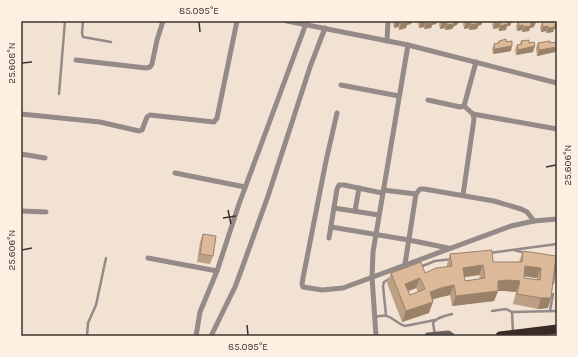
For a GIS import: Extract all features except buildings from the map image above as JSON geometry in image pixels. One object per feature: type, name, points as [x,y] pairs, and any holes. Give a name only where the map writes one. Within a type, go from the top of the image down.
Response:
[{"type":"highway","points":[[500,336],[557,329]]},
{"type":"main road","points":[[431,336],[448,334],[451,336]]},
{"type":"street","points":[[76,60],[149,68],[152,64],[163,21]]},
{"type":"street","points":[[21,114],[100,122],[139,131],[142,130],[147,117],[150,115],[214,122],[217,118],[237,21]]},
{"type":"street","points":[[287,21],[307,23],[408,45],[557,83]]},
{"type":"street","points":[[387,41],[388,21]]},
{"type":"street","points":[[196,336],[200,312],[217,271],[287,72],[307,23]]},
{"type":"street","points":[[211,336],[241,271],[268,196],[310,66],[325,28]]},
{"type":"street","points":[[376,336],[372,276],[373,252],[408,45]]},
{"type":"street","points":[[464,106],[476,62]]},
{"type":"street","points":[[341,85],[399,96]]},
{"type":"street","points":[[428,100],[460,107],[464,106],[473,114],[557,129]]},
{"type":"street","points":[[337,113],[326,161],[302,284],[303,287],[322,290],[343,288],[372,276],[511,226],[534,221],[557,219]]},
{"type":"street","points":[[463,195],[474,119],[473,114]]},
{"type":"street","points":[[21,154],[45,158]]},
{"type":"street","points":[[176,173],[246,187]]},
{"type":"street","points":[[329,238],[337,189],[340,185],[383,192],[416,194]]},
{"type":"street","points":[[355,211],[359,188]]},
{"type":"street","points":[[405,264],[416,194],[420,189],[463,195],[521,208],[527,212],[534,221]]},
{"type":"street","points":[[334,208],[379,215]]},
{"type":"street","points":[[21,211],[46,212]]},
{"type":"street","points":[[331,227],[449,248]]},
{"type":"street","points":[[148,258],[217,271]]},
{"type":"lane","points":[[59,94],[66,21]]},
{"type":"lane","points":[[83,21],[83,37],[111,42]]},
{"type":"lane","points":[[489,253],[557,244]]},
{"type":"lane","points":[[512,250],[526,253]]},
{"type":"lane","points":[[87,336],[88,324],[96,305],[106,258]]},
{"type":"lane","points":[[414,269],[435,261],[455,258]]},
{"type":"lane","points":[[552,259],[555,266],[555,281]]},
{"type":"lane","points":[[386,315],[383,286],[384,282],[392,277]]},
{"type":"lane","points":[[550,311],[553,294]]},
{"type":"lane","points":[[492,311],[506,309],[512,312],[557,310]]},
{"type":"lane","points":[[512,312],[514,334]]},
{"type":"lane","points":[[375,317],[386,315],[405,326],[435,320],[442,316],[452,314]]},
{"type":"lane","points":[[431,336],[433,323],[435,320]]}]
